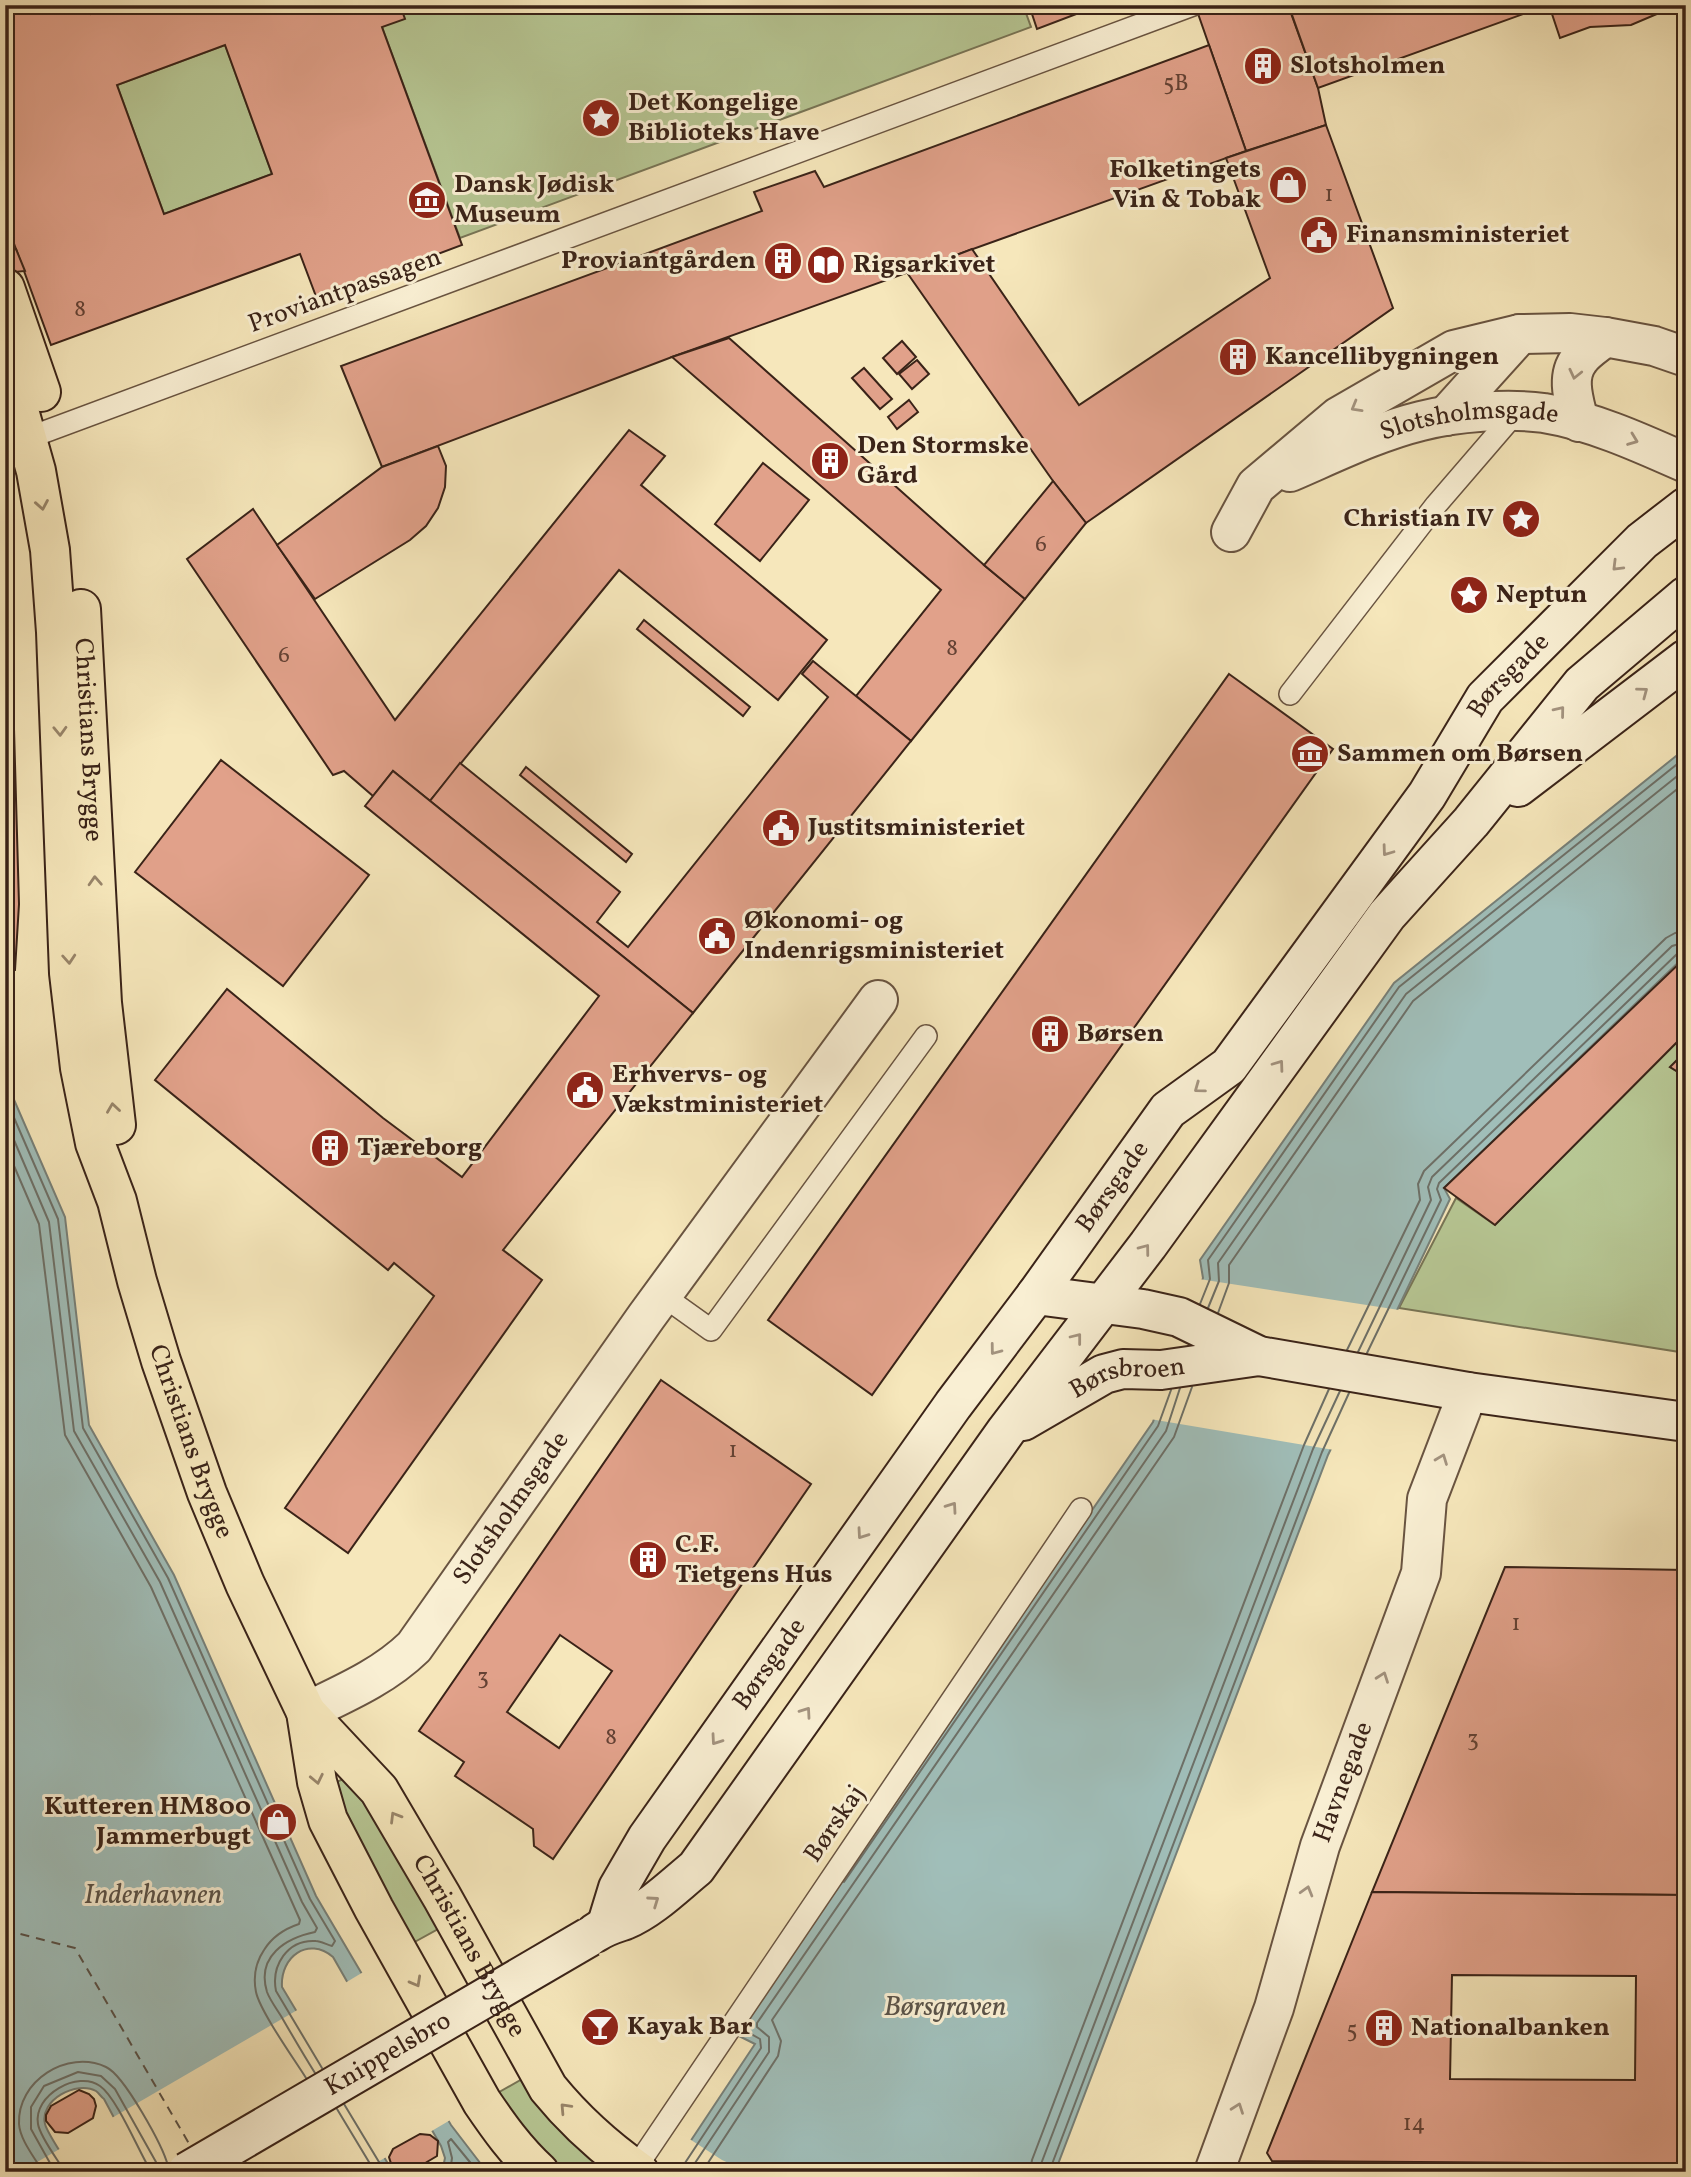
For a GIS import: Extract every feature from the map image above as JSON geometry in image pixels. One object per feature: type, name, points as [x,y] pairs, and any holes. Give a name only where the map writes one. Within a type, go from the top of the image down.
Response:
[{"type":"main road","name":"Christians Brygge","points":[[5,288],[29,355],[40,434]]},
{"type":"main road","name":"Christians Brygge","points":[[5,361],[40,434],[71,524],[81,612],[102,1003],[116,1130],[117,1200],[137,1281],[207,1493],[240,1572],[306,1712],[317,1782],[328,1820],[374,1909],[482,2102],[502,2131],[539,2172]]},
{"type":"main road","name":"Christians Brygge","points":[[306,1712],[379,1790],[548,2088],[598,2141],[637,2171]]},
{"type":"street","name":"Slotsholmsgade","points":[[1231,532],[1256,486],[1338,417],[1454,350],[1520,334],[1570,333],[1654,346],[1686,357]]},
{"type":"street","points":[[1517,411],[1510,359],[1520,334]]},
{"type":"street","points":[[1446,416],[1520,334]]},
{"type":"street","points":[[1579,422],[1572,391],[1573,374],[1578,361],[1605,337]]},
{"type":"street","name":"Slotsholmsgade","points":[[1256,486],[1419,421],[1446,416],[1517,411],[1545,413],[1579,422],[1643,444],[1686,463]]},
{"type":"street","name":"Børsgade","points":[[598,1931],[618,1888],[647,1838],[953,1405],[1036,1296],[1168,1111],[1229,1066],[1427,795],[1485,698],[1642,541],[1686,507]]},
{"type":"street","points":[[598,1931],[625,1920],[658,1899],[696,1868],[1006,1431],[1104,1304],[1387,915],[1471,822],[1582,684],[1686,596]]},
{"type":"street","points":[[1471,822],[1686,659]]},
{"type":"street","name":"Slotsholmsgade","points":[[306,1712],[373,1679],[397,1664],[414,1647],[672,1281],[878,1000]]},
{"type":"street","name":"Børsbroen","points":[[1036,1296],[1179,1317],[1259,1356],[1468,1392]]},
{"type":"street","name":"Børsbroen","points":[[1006,1431],[1104,1374],[1123,1369],[1161,1370],[1259,1356]]},
{"type":"street","points":[[1468,1392],[1686,1422]]},
{"type":"street","name":"Havnegade","points":[[1214,2172],[1274,2008],[1320,1846],[1421,1573],[1427,1499],[1468,1392]]},
{"type":"street","name":"Knippelsbro","points":[[187,2172],[598,1931]]},
{"type":"lane","name":"Proviantpassagen","points":[[40,434],[1194,5]]},
{"type":"lane","points":[[1290,694],[1436,505],[1517,411]]},
{"type":"lane","points":[[672,1281],[711,1330],[926,1036]]},
{"type":"lane","name":"Børskaj","points":[[637,2171],[1081,1509]]},
{"type":"green space","name":"Det Kongelige Biblioteks Have","points":[[400,5],[1023,5],[1031,27],[460,238],[382,27]]},
{"type":"green space","points":[[225,45],[272,174],[164,214],[117,85]]},
{"type":"green space","points":[[1684,1035],[1686,1051],[1670,1067],[1686,1077],[1686,1353],[1399,1308],[1456,1198],[1495,1225]]},
{"type":"green space","points":[[346,1778],[355,1779],[438,1929],[411,1944],[330,1789],[336,1782]]},
{"type":"green space","points":[[524,2078],[616,2172],[558,2172],[545,2160],[494,2095]]},
{"type":"water","name":"Børsgraven","points":[[1686,748],[1686,955],[1444,1188],[1450,1199],[1328,1455],[1055,2172],[670,2172],[755,2044],[731,2032],[1153,1422],[1181,1334],[1203,1278],[1200,1260],[1394,983]]},
{"type":"water","name":"Inderhavnen","points":[[5,1079],[65,1217],[89,1425],[174,1575],[316,1896],[451,2125],[487,2172],[442,2172],[445,2158],[441,2146],[333,1957],[324,1951],[305,1949],[297,1953],[286,1967],[282,1987],[393,2172],[143,2172],[104,2099],[96,2091],[79,2088],[53,2100],[45,2115],[47,2129],[73,2172],[5,2172]]},
{"type":"pier","points":[[1199,1279],[1399,1310],[1334,1450],[1150,1419]]},
{"type":"pier","points":[[365,1971],[452,2119],[430,2132],[345,1983]]},
{"type":"pier","points":[[299,2009],[388,2156],[361,2172],[139,2172],[110,2119]]},
{"type":"pier","points":[[688,2138],[722,2160],[748,2172],[669,2172]]},
{"type":"pier","points":[[63,2147],[77,2172],[20,2172]]},
{"type":"building","points":[[5,5],[88,5],[91,14],[113,5],[400,5],[405,19],[382,27],[462,245],[317,299],[300,254],[51,345],[5,219]],"holes":[[[225,45],[272,174],[164,214],[117,85]]]},
{"type":"building","points":[[1029,5],[1100,5],[1037,29]]},
{"type":"building","name":"Slotsholmen","points":[[1195,5],[1288,5],[1318,88],[1326,125],[1246,151]]},
{"type":"building","points":[[1309,5],[1548,5],[1318,88],[1291,12]]},
{"type":"building","points":[[1549,5],[1678,5],[1631,25],[1590,27],[1560,38]]},
{"type":"building","name":"Proviantgården","points":[[1209,45],[1246,151],[672,357],[382,467],[341,366],[762,211],[754,192],[815,171],[824,187]]},
{"type":"building","name":"Kancellibygningen","points":[[1326,125],[1393,308],[1086,523],[1053,481],[908,274],[972,249],[1079,405],[1270,278],[1226,158]]},
{"type":"building","points":[[16,249],[25,271],[5,273],[5,250]]},
{"type":"building","name":"Den Stormske Gård","points":[[729,338],[1025,599],[911,741],[856,696],[941,590],[672,357]]},
{"type":"building","points":[[902,341],[916,357],[897,374],[883,358]]},
{"type":"building","points":[[917,360],[929,374],[912,389],[899,374]]},
{"type":"building","points":[[864,368],[892,399],[880,409],[852,378]]},
{"type":"building","points":[[909,400],[918,412],[897,429],[888,417]]},
{"type":"building","points":[[629,430],[665,456],[641,485],[827,640],[778,700],[619,570],[430,801],[393,771],[373,796],[344,771],[333,775],[187,559],[253,509],[395,720]]},
{"type":"building","points":[[438,446],[446,466],[445,487],[438,508],[426,526],[410,540],[315,599],[277,545],[382,467]]},
{"type":"building","points":[[763,463],[809,500],[760,561],[715,524]]},
{"type":"building","points":[[1053,481],[1086,523],[1025,599],[984,565]]},
{"type":"building","points":[[644,620],[750,707],[743,716],[637,629]]},
{"type":"building","points":[[5,627],[13,694],[19,904],[15,970],[5,969]]},
{"type":"building","points":[[813,661],[911,741],[693,1013],[430,801],[460,763],[620,892],[597,922],[628,947],[828,697],[802,674]]},
{"type":"building","name":"Børsen","points":[[1229,674],[1333,749],[872,1395],[768,1320]]},
{"type":"building","points":[[221,760],[369,875],[283,986],[135,872]]},
{"type":"building","points":[[526,767],[632,854],[626,862],[520,775]]},
{"type":"building","name":"Tjæreborg","points":[[393,771],[693,1013],[503,1250],[542,1280],[348,1553],[285,1508],[434,1296],[394,1263],[388,1270],[155,1080],[227,989],[383,1118],[462,1177],[599,996],[365,806]]},
{"type":"building","points":[[1686,957],[1686,1033],[1495,1225],[1444,1188]]},
{"type":"building","points":[[1686,1051],[1686,1077],[1670,1067]]},
{"type":"building","name":"C.F. Tietgens Hus","points":[[661,1380],[811,1484],[553,1859],[534,1846],[533,1829],[455,1776],[464,1762],[419,1731]],"holes":[[[560,1635],[612,1671],[559,1748],[507,1712]]]},
{"type":"building","points":[[1505,1567],[1686,1570],[1686,1895],[1372,1892]]},
{"type":"building","name":"Nationalbanken","points":[[1372,1892],[1686,1895],[1686,2164],[1272,2161],[1267,2153]],"holes":[[[1452,1975],[1636,1976],[1635,2080],[1450,2079]]]},
{"type":"building","points":[[79,2090],[94,2099],[96,2106],[93,2118],[68,2133],[55,2132],[46,2121],[51,2106]]},
{"type":"building","points":[[420,2134],[430,2135],[438,2141],[437,2156],[410,2172],[393,2170],[389,2157],[393,2149]]},
{"type":"ferry route","points":[[5,1930],[75,1948],[191,2147]]},
{"type":"place","name":"Slotsholmen","points":[[1263,66]]},
{"type":"place","name":"Det Kongelige Biblioteks Have","points":[[601,118]]},
{"type":"place","name":"Folketingets Vin & Tobak","points":[[1288,185]]},
{"type":"place","name":"Dansk Jødisk Museum","points":[[427,200]]},
{"type":"place","name":"Finansministeriet","points":[[1319,235]]},
{"type":"place","name":"Proviantgården","points":[[783,261]]},
{"type":"place","name":"Rigsarkivet","points":[[826,265]]},
{"type":"place","name":"Kancellibygningen","points":[[1238,357]]},
{"type":"place","name":"Den Stormske Gård","points":[[830,461]]},
{"type":"place","name":"Christian IV","points":[[1521,519]]},
{"type":"place","name":"Neptun","points":[[1469,595]]},
{"type":"place","name":"Sammen om Børsen","points":[[1310,754]]},
{"type":"place","name":"Justitsministeriet","points":[[781,828]]},
{"type":"place","name":"Økonomi- og Indenrigsministeriet","points":[[717,936]]},
{"type":"place","name":"Børsen","points":[[1050,1034]]},
{"type":"place","name":"Erhvervs- og Vækstministeriet","points":[[585,1090]]},
{"type":"place","name":"Tjæreborg","points":[[330,1148]]},
{"type":"place","name":"C.F. Tietgens Hus","points":[[648,1560]]},
{"type":"place","name":"Kutteren HM800 Jammerbugt","points":[[278,1822]]},
{"type":"place","name":"Kayak Bar","points":[[600,2027]]},
{"type":"place","name":"Nationalbanken","points":[[1384,2028]]}]
